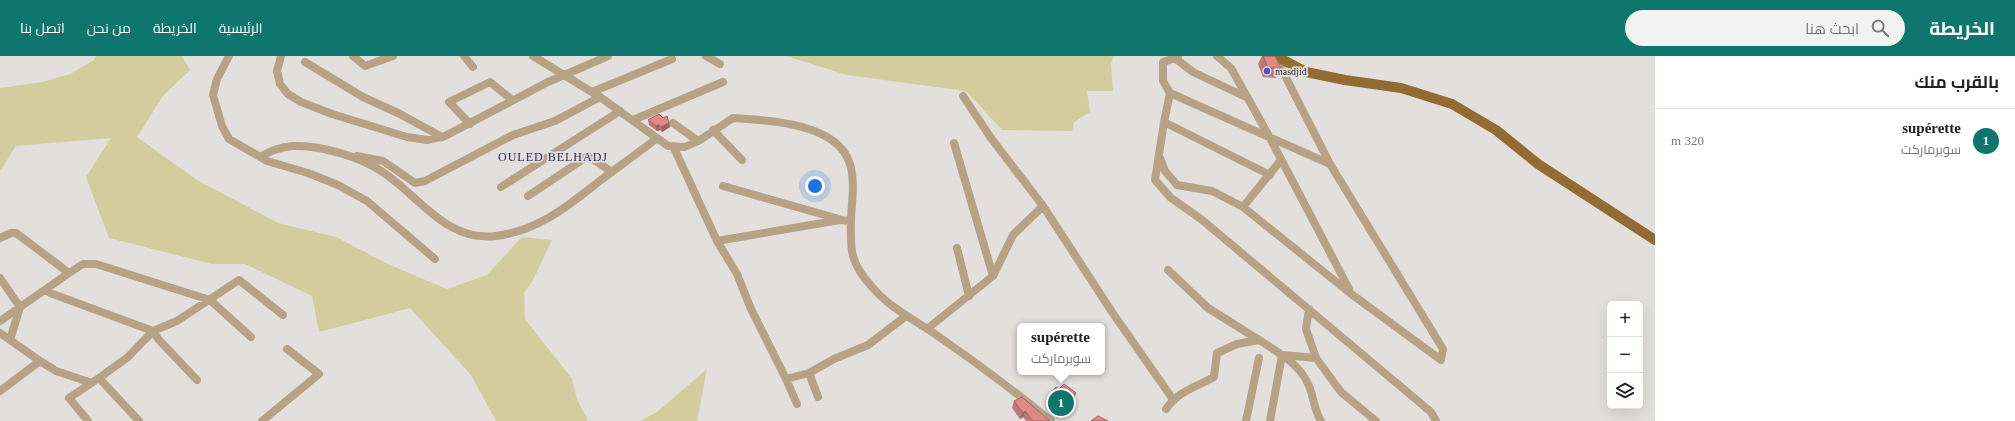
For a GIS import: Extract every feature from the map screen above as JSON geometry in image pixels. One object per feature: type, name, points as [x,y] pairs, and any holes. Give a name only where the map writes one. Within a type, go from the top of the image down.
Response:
[{"type":"main road","points":[[1276,56],[1306,72],[1345,80],[1401,88],[1452,104],[1496,130],[1538,164],[1655,240]]},
{"type":"street","points":[[229,56],[217,79],[213,92],[224,130],[232,141],[260,157],[338,185],[367,201],[435,259]]},
{"type":"street","points":[[281,56],[276,72],[278,81],[292,96],[305,105],[325,113],[358,121],[389,132],[434,140],[470,124],[512,100],[564,74],[608,56]]},
{"type":"street","points":[[353,56],[365,66],[392,56]]},
{"type":"street","points":[[464,56],[473,67]]},
{"type":"street","points":[[706,56],[720,64]]},
{"type":"street","points":[[1217,56],[1231,68],[1270,138],[1350,292]]},
{"type":"street","points":[[1160,158],[1165,171],[1177,186],[1206,189],[1224,195],[1243,207],[1350,292],[1441,360],[1443,349],[1330,164],[1276,56]]},
{"type":"street","points":[[537,57],[600,97],[668,146],[674,148],[686,147],[698,141],[726,121],[733,118],[799,125],[816,131],[834,141],[845,151],[849,160],[852,193],[849,238],[854,262],[877,294],[906,316],[1002,382],[1051,421]]},
{"type":"street","points":[[1246,97],[1193,72],[1176,57],[1163,62],[1164,81],[1170,93],[1164,122],[1160,158],[1156,165],[1155,180],[1171,198],[1201,219],[1432,412],[1436,421]]},
{"type":"street","points":[[592,92],[672,59]]},
{"type":"street","points":[[305,62],[363,97],[400,114],[442,137]]},
{"type":"street","points":[[470,124],[449,102],[490,82],[512,100]]},
{"type":"street","points":[[633,120],[723,82]]},
{"type":"street","points":[[1170,93],[1330,164]]},
{"type":"street","points":[[963,96],[991,138],[1043,206],[1112,312],[1130,335],[1172,398]]},
{"type":"street","points":[[351,156],[368,157],[383,161],[415,183],[425,181],[476,156],[504,139],[555,121],[600,97]]},
{"type":"street","points":[[502,187],[620,111]]},
{"type":"street","points":[[1164,122],[1270,175]]},
{"type":"street","points":[[673,123],[698,141]]},
{"type":"street","points":[[713,130],[742,160]]},
{"type":"street","points":[[260,157],[278,146],[292,145],[312,146],[351,156],[375,166],[449,227],[466,235],[495,236],[541,223],[561,211],[657,138]]},
{"type":"street","points":[[954,143],[993,276]]},
{"type":"street","points":[[674,148],[718,240],[737,274],[751,309],[768,340],[797,404]]},
{"type":"street","points":[[528,196],[588,156],[612,172]]},
{"type":"street","points":[[1243,207],[1281,160]]},
{"type":"street","points":[[723,186],[840,220],[851,221]]},
{"type":"street","points":[[927,329],[993,276],[1013,235],[1043,206]]},
{"type":"street","points":[[718,240],[840,220]]},
{"type":"street","points":[[0,238],[11,233],[16,233],[68,272]]},
{"type":"street","points":[[957,248],[969,296]]},
{"type":"street","points":[[0,321],[68,272],[83,264],[96,264],[210,300],[251,337]]},
{"type":"street","points":[[1168,270],[1208,308],[1282,355],[1297,367],[1308,385],[1316,414],[1321,421]]},
{"type":"street","points":[[0,278],[20,307]]},
{"type":"street","points":[[88,421],[68,398],[128,357],[153,331],[177,321],[239,280],[283,315]]},
{"type":"street","points":[[46,289],[50,293],[153,331],[159,340],[197,380]]},
{"type":"street","points":[[10,340],[20,307]]},
{"type":"street","points":[[1310,309],[1306,329],[1316,358],[1341,392],[1376,421]]},
{"type":"street","points":[[786,379],[809,373],[834,359],[868,345],[906,316]]},
{"type":"street","points":[[0,333],[56,371],[96,380],[139,421]]},
{"type":"street","points":[[1166,409],[1172,398],[1214,377],[1217,353],[1240,342],[1259,340]]},
{"type":"street","points":[[262,421],[319,374],[287,349]]},
{"type":"street","points":[[1282,355],[1316,358]]},
{"type":"street","points":[[1270,421],[1282,355]]},
{"type":"street","points":[[1246,421],[1259,358]]},
{"type":"street","points":[[0,391],[40,361]]},
{"type":"street","points":[[809,373],[818,397]]},
{"type":"shaded area","points":[[96,56],[182,56],[190,70],[163,96],[137,137],[197,180],[278,223],[336,237],[390,265],[447,289],[487,275],[522,237],[552,240],[533,280],[524,293],[525,319],[572,379],[577,399],[588,421],[496,421],[471,375],[410,308],[319,332],[312,296],[245,264],[212,264],[109,238],[86,177],[111,138],[16,146],[0,171],[0,88],[42,82],[70,74],[94,60]]},
{"type":"shaded area","points":[[786,56],[1114,56],[1111,64],[1113,91],[1087,91],[1090,112],[1074,122],[1072,131],[1002,130],[966,91],[847,75]]},
{"type":"shaded area","points":[[707,369],[697,421],[640,421],[657,412]]},
{"type":"building","points":[[1263,56],[1275,56],[1281,68],[1268,68]]},
{"type":"building","points":[[659,114],[663,118],[667,116],[669,123],[661,127],[659,125],[656,126],[648,120]]},
{"type":"building","points":[[1064,384],[1076,393],[1064,407],[1051,399],[1055,394],[1052,392],[1056,387],[1059,389]]},
{"type":"building","points":[[1022,397],[1050,421],[1033,421],[1025,411],[1023,413],[1014,401]]},
{"type":"building","points":[[1098,416],[1108,421],[1091,421]]},
{"type":"place","name":"masdjid","points":[[1267,71]]},
{"type":"place","name":"supérette","points":[[1061,403]]},
{"type":"district","name":"OULED BELHADJ","points":[[553,157]]}]
